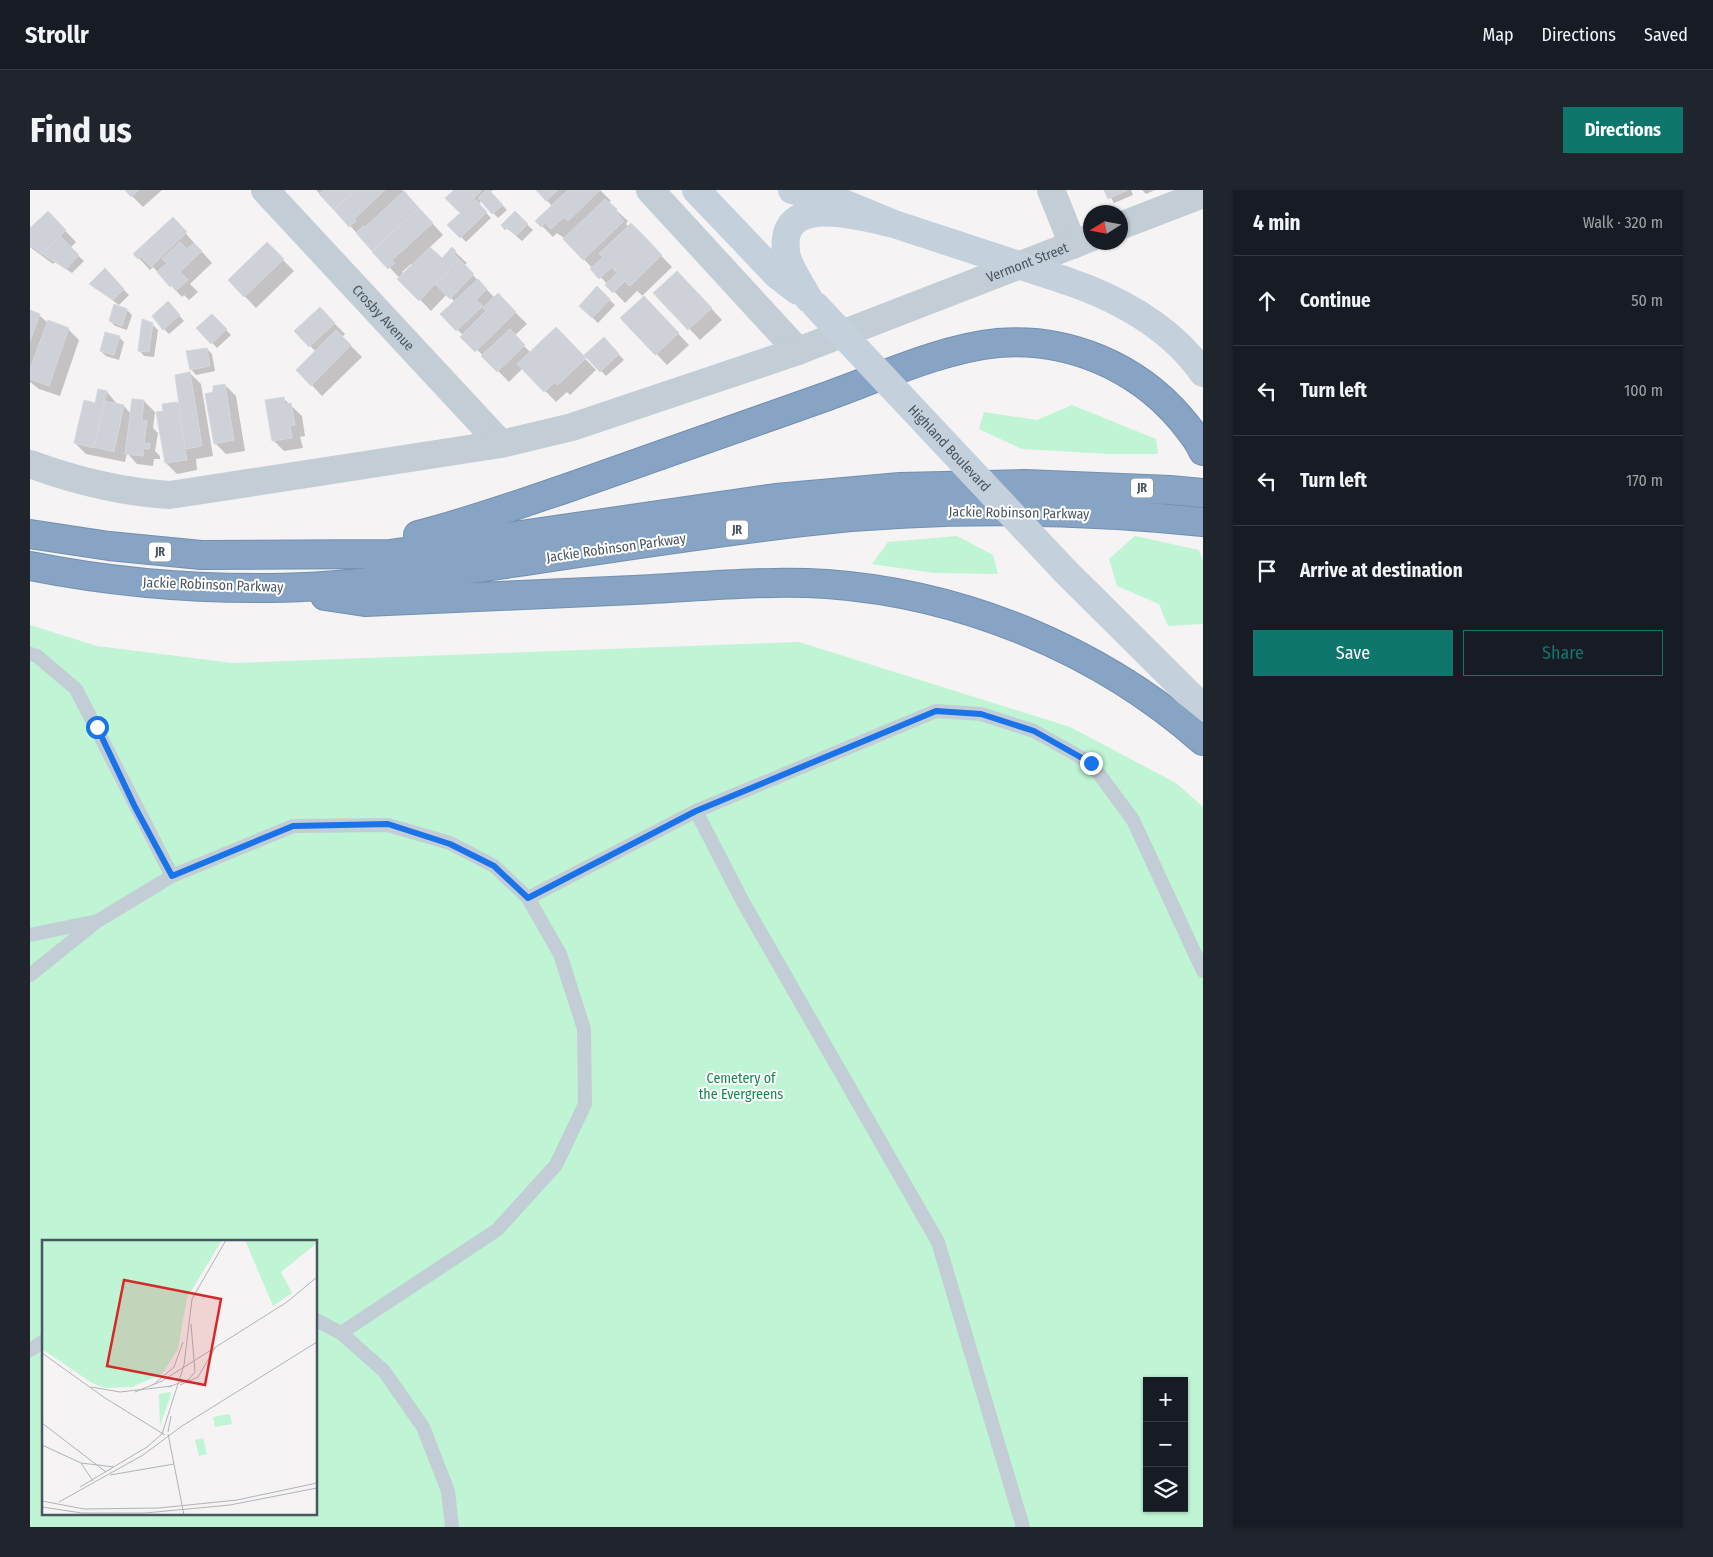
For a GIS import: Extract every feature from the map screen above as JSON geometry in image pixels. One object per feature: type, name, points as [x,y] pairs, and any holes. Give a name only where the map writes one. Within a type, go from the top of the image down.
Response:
[{"type":"highway","points":[[291,555],[384,542],[452,526],[606,474],[937,357],[997,343],[1041,343],[1064,346],[1100,358],[1154,393],[1172,410],[1202,448]]},
{"type":"highway","name":"Jackie Robinson Parkway","points":[[30,534],[67,541],[201,555],[390,554],[776,498],[900,487],[1025,484],[1203,493]]},
{"type":"highway","name":"Jackie Robinson Parkway","points":[[30,566],[140,583],[185,587],[274,588],[363,582],[454,572],[725,532],[904,513],[1023,511],[1089,513],[1203,522]]},
{"type":"highway","points":[[274,588],[365,602],[769,583],[827,584],[888,591],[952,605],[1045,640],[1168,711],[1203,741]]},
{"type":"main road","name":"Highland Boulevard","points":[[696,190],[777,275],[812,302],[1065,571],[1203,708]]},
{"type":"main road","points":[[792,190],[843,203],[894,224],[1102,294],[1124,304],[1166,334],[1182,348],[1203,373]]},
{"type":"main road","points":[[812,302],[789,263],[787,253],[787,233],[797,220],[820,212],[842,213],[894,224]]},
{"type":"street","name":"Crosby Avenue","points":[[265,190],[501,444]]},
{"type":"street","points":[[30,464],[56,474],[131,493],[170,495],[501,444],[572,427],[798,351],[650,190]]},
{"type":"street","points":[[1051,190],[1082,242]]},
{"type":"street","points":[[1128,223],[1203,194]]},
{"type":"street","name":"Vermont Street","points":[[798,351],[1082,242]]},
{"type":"lane","points":[[30,654],[37,656],[76,688],[172,876]]},
{"type":"lane","points":[[528,898],[696,811],[936,711],[981,714],[1026,728],[1091,763],[1134,820],[1203,971]]},
{"type":"lane","points":[[696,811],[743,902],[938,1242],[1023,1527]]},
{"type":"lane","points":[[30,975],[96,922],[172,876],[293,826],[388,824],[450,844],[494,866],[528,898],[560,954],[584,1029],[585,1104],[556,1165],[498,1230],[341,1333]]},
{"type":"lane","points":[[30,936],[96,922]]},
{"type":"lane","points":[[318,1321],[341,1333],[384,1371],[423,1427],[448,1491],[452,1527]]},
{"type":"lane","points":[[30,1350],[42,1342]]},
{"type":"green space","points":[[1072,405],[1156,439],[1158,454],[1110,454],[1022,449],[979,429],[984,412],[1037,420]]},
{"type":"green space","points":[[957,536],[993,555],[998,574],[934,573],[872,564],[888,542]]},
{"type":"green space","points":[[1135,536],[1199,550],[1203,561],[1203,624],[1168,626],[1159,604],[1117,586],[1109,559]]},
{"type":"green space","name":"Cemetery of the Evergreens","points":[[30,625],[97,646],[233,663],[799,642],[1070,727],[1176,783],[1203,807],[1203,1527],[30,1527]]},
{"type":"building","points":[[125,190],[139,190],[131,197]]},
{"type":"building","points":[[323,190],[356,190],[334,210],[319,194]]},
{"type":"building","points":[[356,190],[385,190],[354,219],[356,221],[349,227],[334,210]]},
{"type":"building","points":[[454,190],[469,190],[475,197],[459,212],[445,198]]},
{"type":"building","points":[[469,190],[482,190],[475,197]]},
{"type":"building","points":[[486,190],[489,190],[503,205],[492,214],[478,198]]},
{"type":"building","points":[[536,190],[558,190],[546,201]]},
{"type":"building","points":[[568,190],[600,190],[568,221],[564,217],[551,229],[545,223],[541,227],[535,221]]},
{"type":"building","points":[[1104,190],[1128,190],[1108,199]]},
{"type":"building","points":[[404,191],[419,208],[372,251],[356,233]]},
{"type":"building","points":[[475,199],[487,212],[460,238],[447,225]]},
{"type":"building","points":[[605,199],[617,209],[616,212],[624,221],[583,260],[563,239]]},
{"type":"building","points":[[419,208],[433,223],[392,260],[395,263],[388,269],[372,252]]},
{"type":"building","points":[[48,211],[66,230],[42,254],[30,245],[30,228]]},
{"type":"building","points":[[515,211],[528,224],[516,236],[508,227],[505,230],[501,225]]},
{"type":"building","points":[[173,217],[187,232],[151,267],[141,257],[138,259],[133,254]]},
{"type":"building","points":[[631,223],[646,238],[614,270],[612,267],[599,279],[590,269],[603,257],[599,254]]},
{"type":"building","points":[[60,236],[79,255],[66,269],[42,254]]},
{"type":"building","points":[[646,238],[662,255],[630,286],[625,281],[613,293],[605,285],[617,273],[614,270]]},
{"type":"building","points":[[180,242],[187,249],[194,243],[202,251],[180,272],[188,280],[177,290],[172,285],[170,287],[157,272],[167,263],[162,259]]},
{"type":"building","points":[[267,242],[284,259],[244,297],[228,280]]},
{"type":"building","points":[[430,247],[442,258],[452,247],[456,251],[454,254],[459,259],[419,301],[397,279]]},
{"type":"building","points":[[459,259],[474,274],[450,299],[435,284]]},
{"type":"building","points":[[105,268],[124,289],[113,300],[89,284]]},
{"type":"building","points":[[677,271],[712,308],[688,330],[653,293]]},
{"type":"building","points":[[478,279],[487,289],[476,300],[483,306],[456,331],[440,314]]},
{"type":"building","points":[[597,286],[610,299],[592,318],[579,306]]},
{"type":"building","points":[[498,293],[516,312],[475,352],[460,337],[486,311],[483,308]]},
{"type":"building","points":[[644,296],[679,333],[655,355],[620,318]]},
{"type":"building","points":[[168,301],[180,315],[163,330],[152,316]]},
{"type":"building","points":[[114,304],[127,309],[122,326],[109,321]]},
{"type":"building","points":[[320,307],[335,323],[309,347],[294,331]]},
{"type":"building","points":[[30,310],[40,314],[30,341]]},
{"type":"building","points":[[212,314],[227,329],[211,344],[196,328]]},
{"type":"building","points":[[142,319],[153,323],[149,352],[138,351]]},
{"type":"building","points":[[48,320],[69,328],[49,386],[30,379],[30,369]]},
{"type":"building","points":[[556,327],[586,358],[558,385],[555,382],[544,392],[517,364]]},
{"type":"building","points":[[510,329],[525,345],[497,372],[481,356]]},
{"type":"building","points":[[336,330],[351,345],[311,386],[296,370]]},
{"type":"building","points":[[105,332],[120,336],[114,355],[100,351]]},
{"type":"building","points":[[604,337],[619,354],[600,372],[584,355]]},
{"type":"building","points":[[207,348],[210,366],[190,370],[186,351]]},
{"type":"building","points":[[190,372],[202,446],[185,449],[175,375]]},
{"type":"building","points":[[225,384],[234,440],[214,444],[205,394],[213,392],[213,386]]},
{"type":"building","points":[[98,389],[107,391],[94,448],[74,443],[84,400],[95,403]]},
{"type":"building","points":[[284,397],[285,404],[291,403],[295,425],[290,426],[292,438],[272,441],[265,400]]},
{"type":"building","points":[[132,399],[144,400],[142,420],[147,421],[144,443],[150,444],[149,449],[144,448],[143,456],[125,454]]},
{"type":"building","points":[[105,401],[124,405],[114,452],[94,447]]},
{"type":"building","points":[[177,402],[187,460],[165,463],[156,412],[163,411],[162,404]]},
{"type":"route","points":[[97,727],[135,807],[172,876],[293,826],[388,824],[450,844],[494,866],[528,898],[696,811],[936,711],[981,714],[1034,731],[1091,763]]}]
